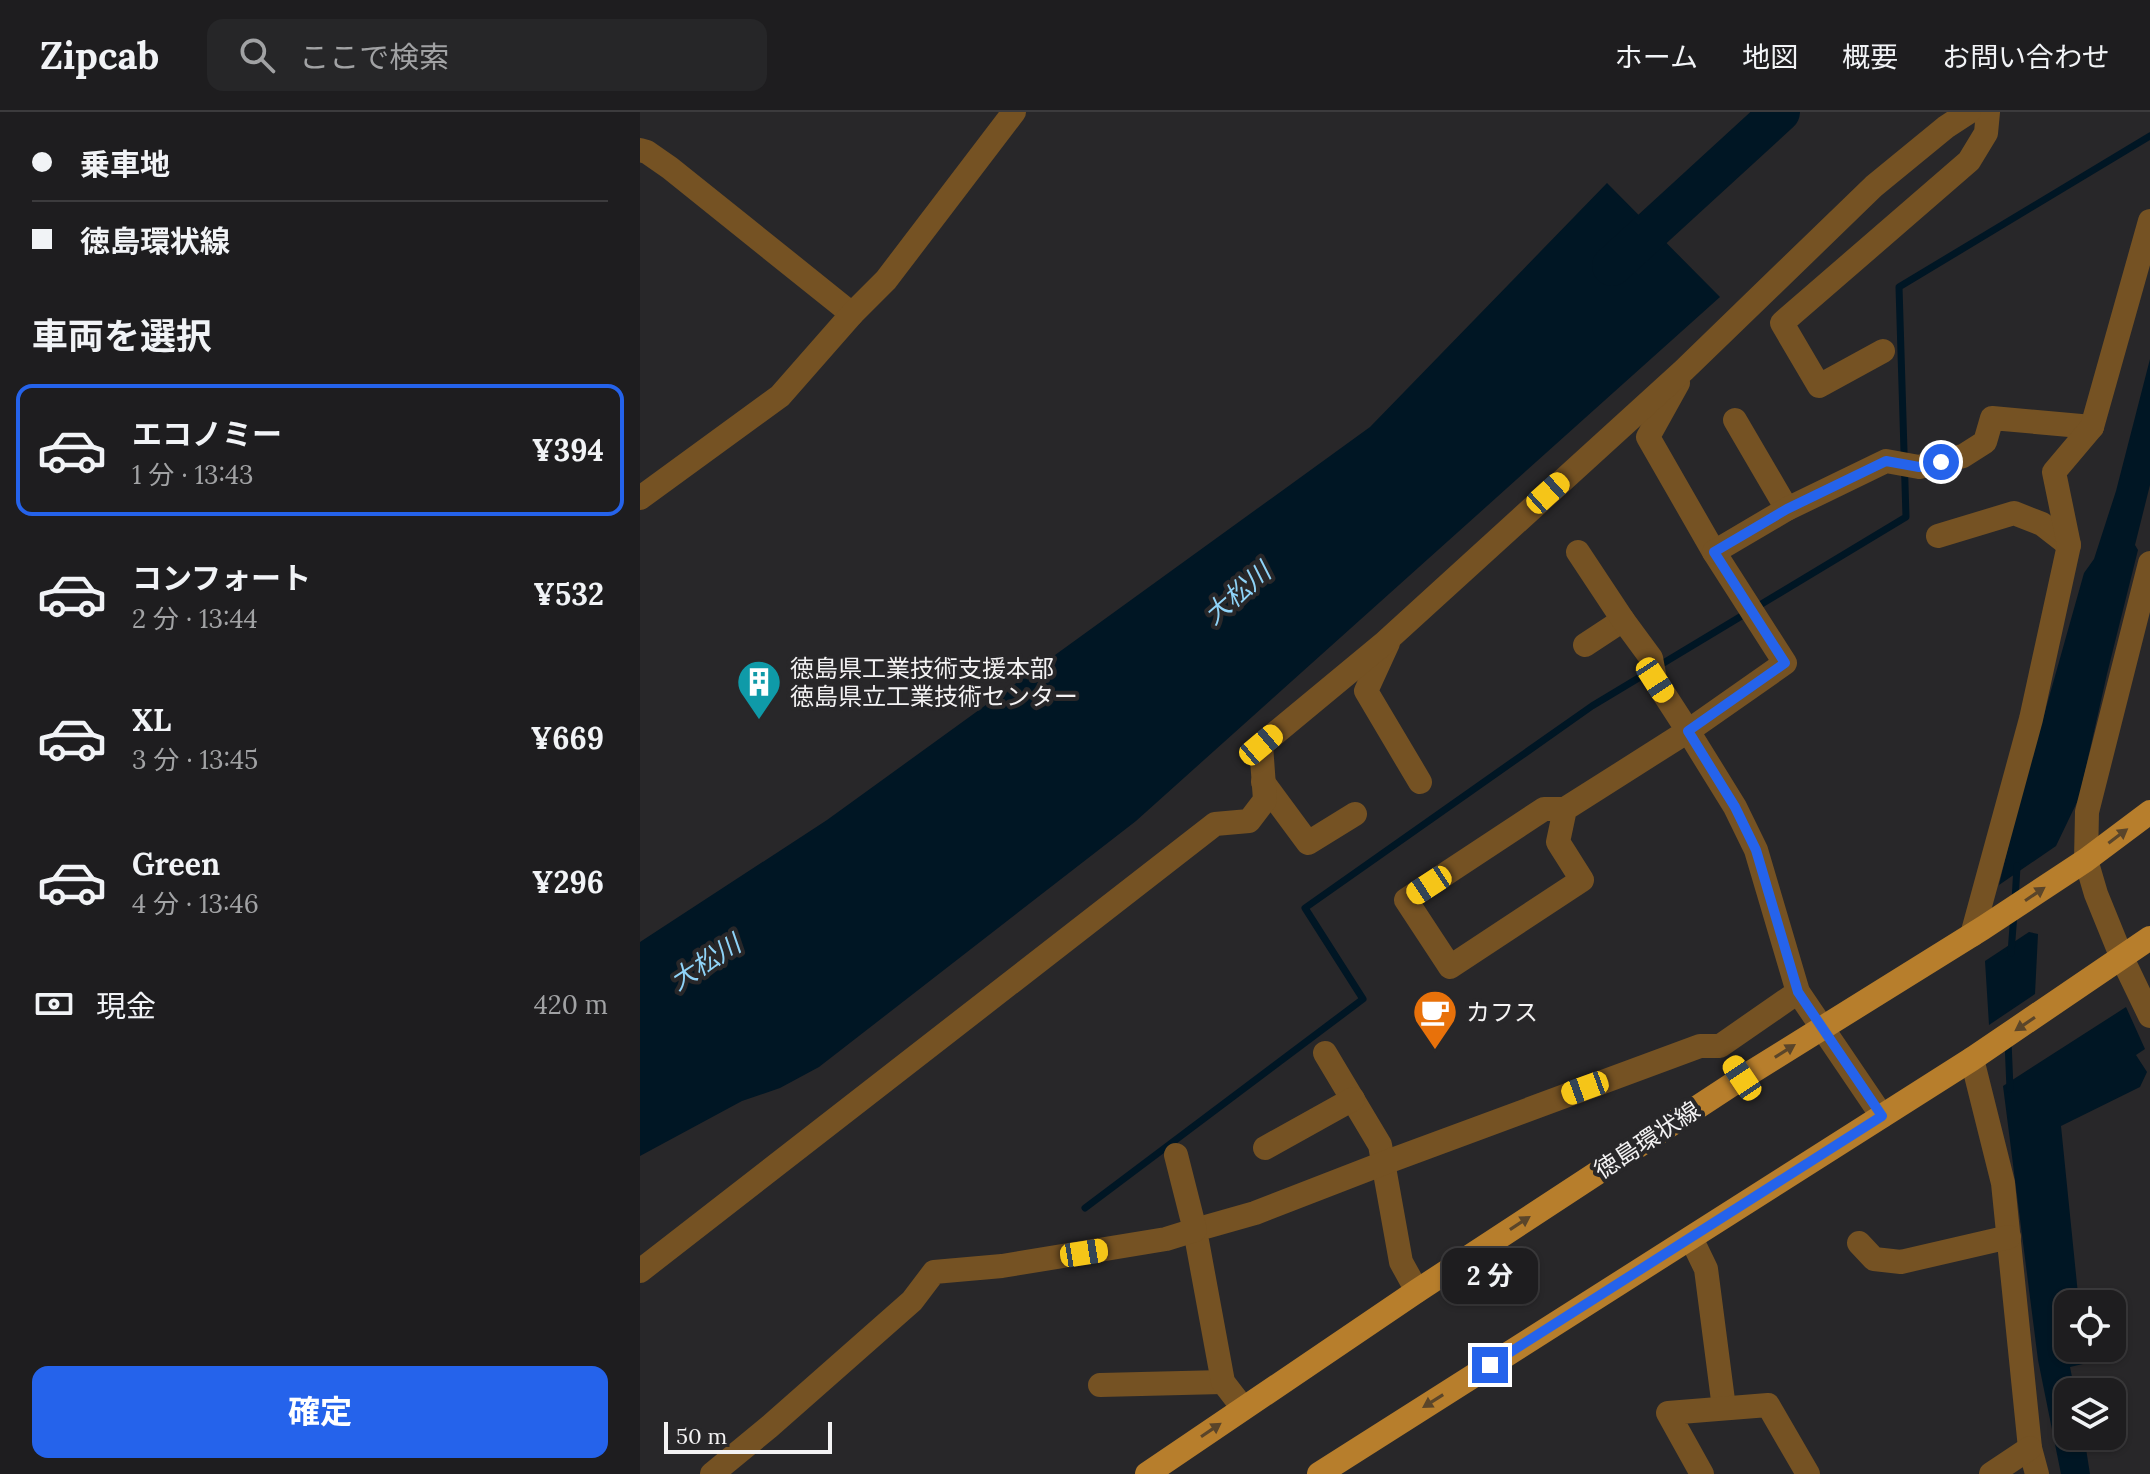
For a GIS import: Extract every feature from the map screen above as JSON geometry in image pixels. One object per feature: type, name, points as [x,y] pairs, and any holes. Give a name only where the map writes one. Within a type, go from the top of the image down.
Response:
[{"type":"main road","name":"徳島環状線","points":[[1147,1474],[1417,1291],[1742,1078],[1978,932],[2086,860],[2150,812]]},
{"type":"main road","points":[[1319,1474],[1980,1054],[2150,938]]},
{"type":"street","points":[[640,498],[780,396],[886,280],[1014,112]]},
{"type":"street","points":[[640,1271],[1215,824],[1249,821],[1265,800],[1261,745],[1390,637],[1684,370],[1874,186],[1969,112]]},
{"type":"street","points":[[1883,351],[1819,386],[1782,323],[1969,161],[1986,133],[1988,112]]},
{"type":"street","points":[[640,150],[670,168],[852,314]]},
{"type":"street","points":[[1978,932],[2031,719],[2069,545],[2054,472],[2092,427],[2150,221]]},
{"type":"street","points":[[1565,809],[1558,842],[1582,880],[1450,967],[1406,900],[1544,809],[1565,809],[1688,731],[1785,663],[1714,552],[1648,437],[1675,392],[1684,370]]},
{"type":"street","points":[[1714,552],[1787,509],[1886,461],[1919,467],[1963,456],[1985,442],[1992,418],[2092,427]]},
{"type":"street","points":[[1735,420],[1787,509]]},
{"type":"street","points":[[1938,536],[2014,513],[2042,524],[2069,545]]},
{"type":"street","points":[[1578,552],[1651,658],[1655,680],[1735,807],[1756,850],[1798,992],[1882,1116]]},
{"type":"street","points":[[2150,563],[2087,812],[2086,860],[2122,958],[2150,1016]]},
{"type":"street","points":[[1585,645],[1623,620]]},
{"type":"street","points":[[1390,637],[1366,691],[1420,782]]},
{"type":"street","points":[[1263,782],[1308,843],[1355,814]]},
{"type":"street","points":[[712,1474],[912,1301],[934,1272],[1017,1263],[1166,1239],[1255,1213],[1700,1046],[1720,1046],[1798,992]]},
{"type":"street","points":[[1720,1046],[1742,1078]]},
{"type":"street","points":[[1325,1053],[1380,1145],[1401,1262],[1417,1291]]},
{"type":"street","points":[[1980,1054],[2003,1183],[2030,1448],[2037,1474]]},
{"type":"street","points":[[1265,1148],[1353,1099]]},
{"type":"street","points":[[1176,1155],[1195,1230],[1223,1382],[1243,1408]]},
{"type":"street","points":[[1859,1243],[1874,1259],[1901,1262],[2009,1237]]},
{"type":"street","points":[[1691,1238],[1706,1269],[1724,1408]]},
{"type":"street","points":[[1100,1385],[1223,1382]]},
{"type":"street","points":[[1702,1474],[1668,1413],[1768,1405],[1808,1474]]},
{"type":"street","points":[[1991,1474],[2030,1448]]},
{"type":"water","points":[[1607,183],[1720,297],[1136,821],[819,1067],[780,1088],[742,1101],[640,1156],[640,942],[827,820],[1370,427]]},
{"type":"water","points":[[2150,359],[2150,485],[2135,545],[2138,550],[2079,798],[2056,846],[1999,885],[2084,573],[2094,559],[2116,491]]},
{"type":"water","points":[[2029,932],[2038,934],[2035,994],[1989,1025],[1985,961]]},
{"type":"water","points":[[2126,1007],[2145,1049],[2136,1055],[2147,1072],[2140,1087],[2061,1126],[2078,1290],[2054,1290],[2054,1362],[2092,1362],[2070,1367],[2072,1378],[2054,1378],[2054,1439],[2038,1360],[2003,1086]]},
{"type":"water","points":[[2056,1450],[2086,1450],[2090,1474],[2061,1474]]},
{"type":"waterway","name":"大松川","points":[[1612,266],[1780,112]]},
{"type":"waterway","points":[[1085,1208],[1363,999],[1305,908],[1592,706],[1906,517],[1899,287],[2150,136]]},
{"type":"waterway","points":[[2015,901],[2017,866]]},
{"type":"waterway","points":[[2011,953],[2014,913]]},
{"type":"waterway","points":[[2008,1041],[2010,1089]]},
{"type":"place","name":"徳島県工業技術支援本部 徳島県立工業技術センター","points":[[759,721]]},
{"type":"place","name":"カフス","points":[[1435,1051]]},
{"type":"route","points":[[1490,1365],[1882,1116],[1798,992],[1756,850],[1735,807],[1688,731],[1785,663],[1714,552],[1787,509],[1886,461],[1919,467],[1941,462]]}]
